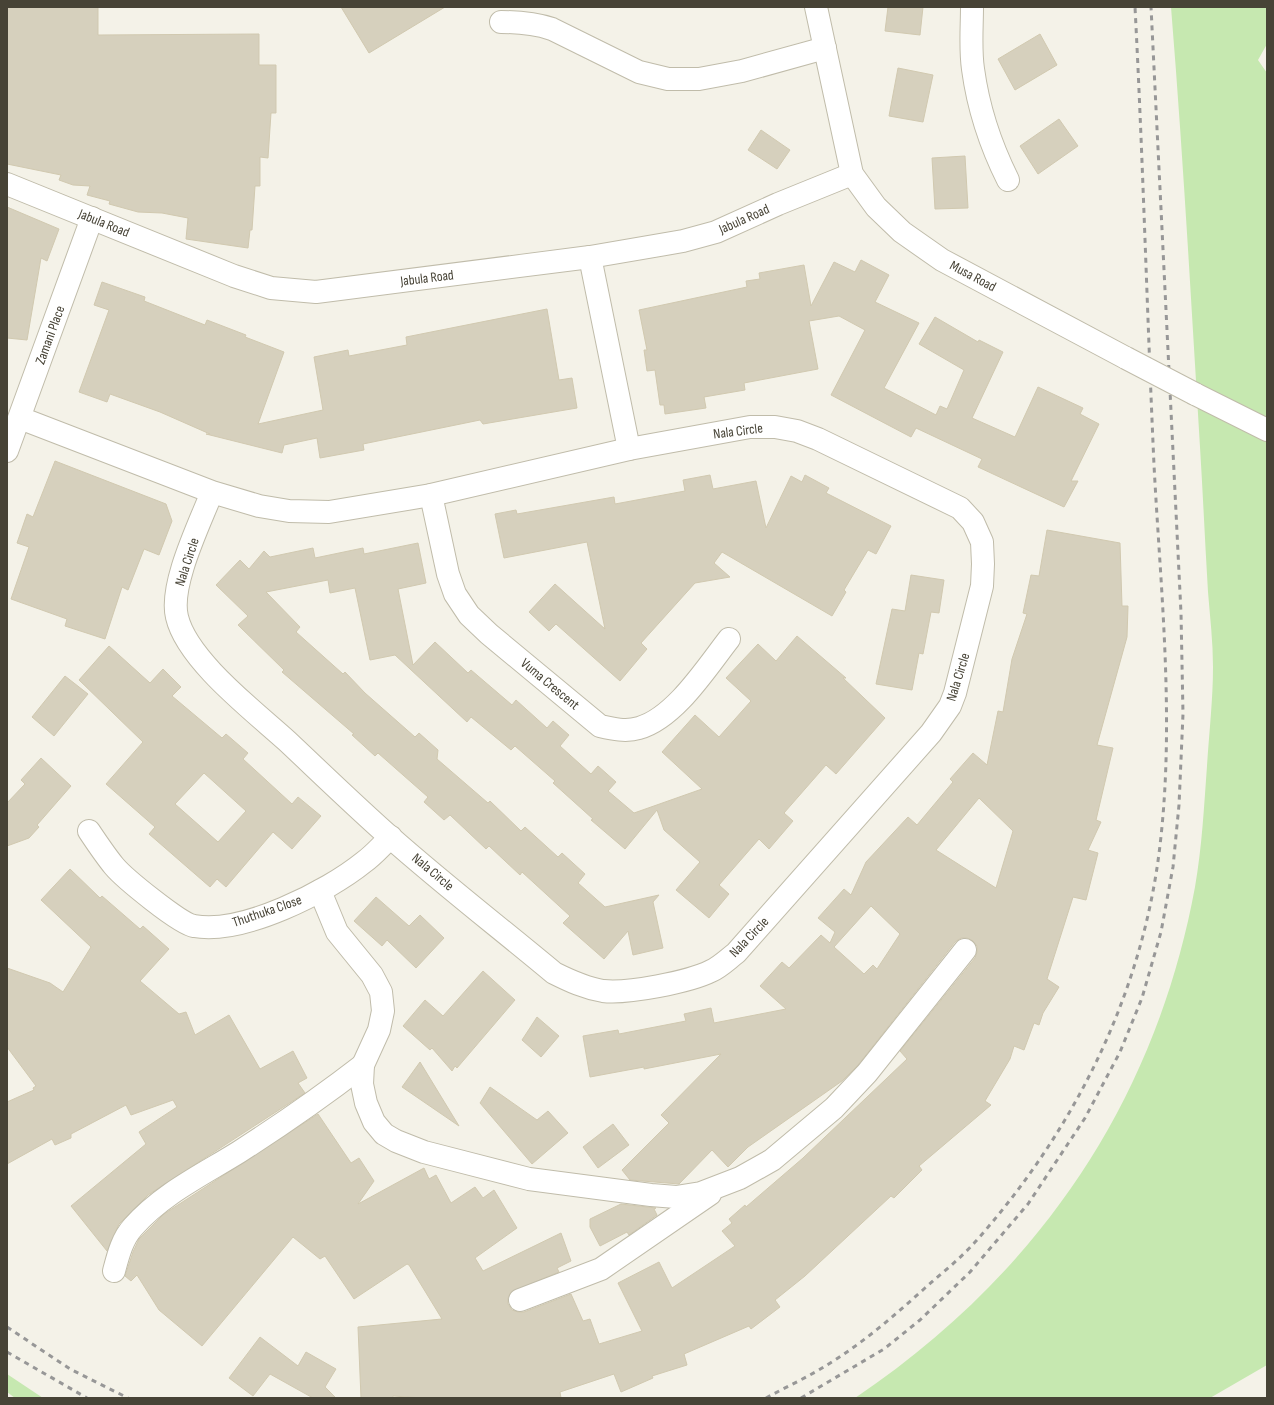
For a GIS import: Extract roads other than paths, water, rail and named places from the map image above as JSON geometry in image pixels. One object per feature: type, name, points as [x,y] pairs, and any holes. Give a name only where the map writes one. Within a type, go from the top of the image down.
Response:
[{"type":"street","name":"Musa Road","points":[[816,7],[852,174],[876,207],[902,232],[942,260],[1126,358],[1267,430]]},
{"type":"street","points":[[972,7],[973,67],[976,86],[989,136],[1008,180]]},
{"type":"street","points":[[501,22],[524,22],[537,24],[552,29],[640,72],[668,79],[699,79],[742,71],[825,48]]},
{"type":"street","name":"Jabula Road","points":[[7,184],[234,276],[271,288],[316,292],[590,257],[683,241],[716,232],[778,204],[852,174]]},
{"type":"street","name":"Zamani Place","points":[[7,452],[92,218]]},
{"type":"street","points":[[590,257],[629,449]]},
{"type":"street","name":"Nala Circle","points":[[20,418],[212,492],[260,506],[289,511],[329,512],[431,495],[629,449],[750,427],[774,427],[798,431],[818,439],[960,508],[973,522],[982,542],[982,586],[966,652],[950,706],[931,734],[736,953],[712,971],[688,979],[632,990],[604,991],[576,984],[554,973],[391,837],[234,692],[195,652],[182,631],[177,616],[176,597],[180,578],[212,492]]},
{"type":"street","name":"Vuma Crescent","points":[[431,495],[448,574],[455,594],[469,615],[489,634],[600,726],[618,730],[638,729],[653,723],[692,686],[729,639]]},
{"type":"street","name":"Thuthuka Close","points":[[89,831],[115,867],[176,919],[193,926],[238,924],[284,908],[320,891],[365,862],[391,837]]},
{"type":"street","points":[[320,891],[337,932],[372,975],[381,992],[383,1011],[378,1030],[363,1065],[362,1084],[366,1103],[374,1122],[384,1134],[396,1141],[424,1152],[530,1179],[651,1195],[676,1196],[701,1193],[721,1187]]},
{"type":"street","points":[[520,1300],[601,1269],[721,1187],[756,1170],[772,1160],[834,1108],[867,1073],[965,950]]},
{"type":"street","points":[[114,1271],[125,1238],[132,1227],[162,1198],[240,1151],[337,1086],[363,1065]]},
{"type":"railway","points":[[766,1398],[827,1365],[878,1329],[964,1253],[1010,1200],[1042,1156],[1070,1111],[1095,1064],[1117,1015],[1134,965],[1148,914],[1158,861],[1163,812],[1166,762],[1166,713],[1163,614],[1154,465],[1135,7]]},
{"type":"railway","points":[[801,1398],[884,1349],[920,1320],[970,1272],[1028,1204],[1085,1118],[1120,1052],[1142,998],[1161,932],[1173,867],[1179,805],[1183,714],[1181,613],[1151,7]]},
{"type":"railway","points":[[7,1327],[70,1369],[128,1398]]},
{"type":"railway","points":[[7,1352],[87,1398]]}]
